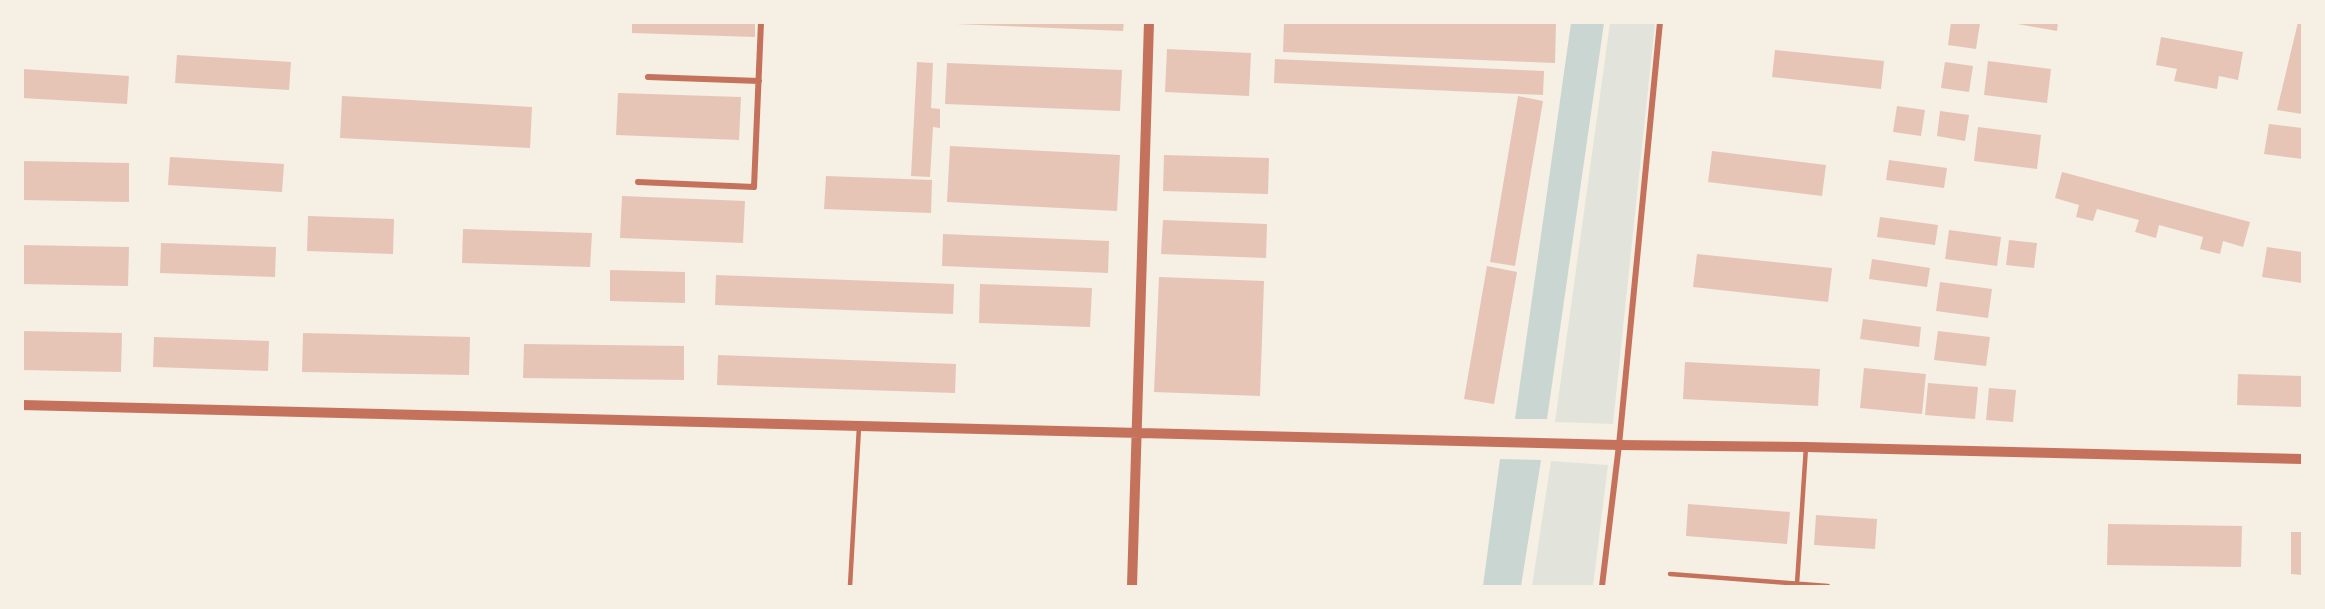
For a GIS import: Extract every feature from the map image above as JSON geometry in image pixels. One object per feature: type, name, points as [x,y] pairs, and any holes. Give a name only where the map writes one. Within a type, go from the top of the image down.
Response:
[{"type":"street","points":[[638,182],[754,187],[761,22]]},
{"type":"street","points":[[1132,586],[1149,22]]},
{"type":"street","points":[[1602,586],[1619,446],[1660,22]]},
{"type":"street","points":[[648,76],[759,81]]},
{"type":"street","points":[[22,405],[1619,446],[1806,447],[2302,459]]},
{"type":"lane","points":[[850,586],[859,427]]},
{"type":"lane","points":[[1797,584],[1806,447]]},
{"type":"lane","points":[[1670,574],[1828,586]]},
{"type":"shaded area","points":[[1571,23],[1604,23],[1547,419],[1515,419]]},
{"type":"shaded area","points":[[1610,23],[1655,23],[1613,424],[1555,422]]},
{"type":"shaded area","points":[[1500,459],[1541,460],[1521,586],[1483,586]]},
{"type":"shaded area","points":[[1551,461],[1608,465],[1593,586],[1532,586]]},
{"type":"building","points":[[632,22],[755,22],[755,37],[632,33]]},
{"type":"building","points":[[956,22],[1124,22],[1123,31],[956,24]]},
{"type":"building","points":[[1284,22],[1556,22],[1555,63],[1283,52]]},
{"type":"building","points":[[1951,22],[1980,23],[1976,49],[1948,45]]},
{"type":"building","points":[[2006,22],[2058,22],[2057,31]]},
{"type":"building","points":[[2298,22],[2302,22],[2302,114],[2277,110]]},
{"type":"building","points":[[2161,37],[2243,52],[2238,80],[2219,76],[2217,89],[2174,81],[2177,69],[2156,65]]},
{"type":"building","points":[[1167,49],[1251,53],[1249,96],[1165,92]]},
{"type":"building","points":[[1775,50],[1884,61],[1881,89],[1772,77]]},
{"type":"building","points":[[177,55],[291,62],[289,90],[175,83]]},
{"type":"building","points":[[1275,59],[1544,71],[1543,95],[1274,83]]},
{"type":"building","points":[[1988,61],[2051,69],[2047,103],[1984,95]]},
{"type":"building","points":[[917,62],[933,63],[931,108],[940,109],[940,128],[933,127],[930,177],[911,176]]},
{"type":"building","points":[[1945,62],[1973,66],[1969,92],[1941,88]]},
{"type":"building","points":[[947,63],[1122,70],[1120,111],[945,104]]},
{"type":"building","points":[[22,69],[129,76],[127,104],[22,98]]},
{"type":"building","points":[[618,93],[741,97],[739,140],[616,135]]},
{"type":"building","points":[[342,96],[532,107],[530,148],[340,138]]},
{"type":"building","points":[[1518,96],[1543,101],[1515,266],[1490,262]]},
{"type":"building","points":[[1897,106],[1925,110],[1921,136],[1893,132]]},
{"type":"building","points":[[1940,111],[1969,115],[1965,141],[1937,136]]},
{"type":"building","points":[[2269,124],[2302,128],[2302,159],[2264,154]]},
{"type":"building","points":[[1978,127],[2041,135],[2037,169],[1974,161]]},
{"type":"building","points":[[950,146],[1120,155],[1117,211],[947,202]]},
{"type":"building","points":[[1712,151],[1826,165],[1822,196],[1708,182]]},
{"type":"building","points":[[1164,155],[1269,158],[1268,194],[1163,191]]},
{"type":"building","points":[[170,157],[284,164],[282,192],[168,185]]},
{"type":"building","points":[[1889,160],[1947,168],[1944,188],[1886,180]]},
{"type":"building","points":[[22,161],[129,163],[129,202],[22,200]]},
{"type":"building","points":[[2062,172],[2250,222],[2243,247],[2223,241],[2220,254],[2200,249],[2203,237],[2159,225],[2156,238],[2135,232],[2139,220],[2097,209],[2093,221],[2076,217],[2079,205],[2055,198]]},
{"type":"building","points":[[826,176],[932,180],[931,213],[824,209]]},
{"type":"building","points":[[622,196],[745,201],[743,243],[620,238]]},
{"type":"building","points":[[308,216],[394,219],[393,254],[307,251]]},
{"type":"building","points":[[1880,217],[1938,225],[1935,245],[1877,237]]},
{"type":"building","points":[[1163,220],[1267,224],[1266,258],[1161,254]]},
{"type":"building","points":[[463,229],[592,233],[590,267],[462,263]]},
{"type":"building","points":[[1949,230],[2001,237],[1997,266],[1945,259]]},
{"type":"building","points":[[943,234],[1109,241],[1108,273],[942,266]]},
{"type":"building","points":[[2009,240],[2037,243],[2034,268],[2006,265]]},
{"type":"building","points":[[161,243],[276,247],[275,277],[160,273]]},
{"type":"building","points":[[22,245],[129,247],[128,286],[22,284]]},
{"type":"building","points":[[2267,247],[2302,252],[2302,283],[2262,277]]},
{"type":"building","points":[[1697,254],[1832,268],[1828,302],[1693,287]]},
{"type":"building","points":[[1872,259],[1930,268],[1927,287],[1869,279]]},
{"type":"building","points":[[1487,266],[1517,272],[1494,404],[1464,399]]},
{"type":"building","points":[[610,270],[685,272],[685,303],[610,301]]},
{"type":"building","points":[[716,275],[954,284],[953,314],[715,305]]},
{"type":"building","points":[[1159,277],[1264,281],[1260,396],[1154,392]]},
{"type":"building","points":[[1940,282],[1992,289],[1988,318],[1936,311]]},
{"type":"building","points":[[980,284],[1092,288],[1090,327],[979,323]]},
{"type":"building","points":[[1863,319],[1921,327],[1919,347],[1860,339]]},
{"type":"building","points":[[22,331],[122,333],[121,372],[22,370]]},
{"type":"building","points":[[1938,331],[1990,337],[1986,366],[1934,360]]},
{"type":"building","points":[[303,333],[470,337],[469,375],[302,372]]},
{"type":"building","points":[[154,337],[269,341],[268,371],[153,367]]},
{"type":"building","points":[[524,344],[684,346],[684,380],[523,378]]},
{"type":"building","points":[[718,355],[956,364],[955,393],[717,385]]},
{"type":"building","points":[[1685,362],[1820,369],[1818,406],[1683,399]]},
{"type":"building","points":[[1864,368],[1926,374],[1922,414],[1860,408]]},
{"type":"building","points":[[2238,374],[2302,376],[2302,407],[2237,405]]},
{"type":"building","points":[[1928,383],[1978,387],[1975,419],[1925,415]]},
{"type":"building","points":[[1989,388],[2016,390],[2013,422],[1986,420]]},
{"type":"building","points":[[1688,504],[1790,512],[1787,544],[1686,536]]},
{"type":"building","points":[[1816,515],[1877,519],[1875,549],[1814,545]]},
{"type":"building","points":[[2108,524],[2242,526],[2241,567],[2107,565]]},
{"type":"building","points":[[2291,532],[2302,532],[2302,575],[2291,574]]}]
